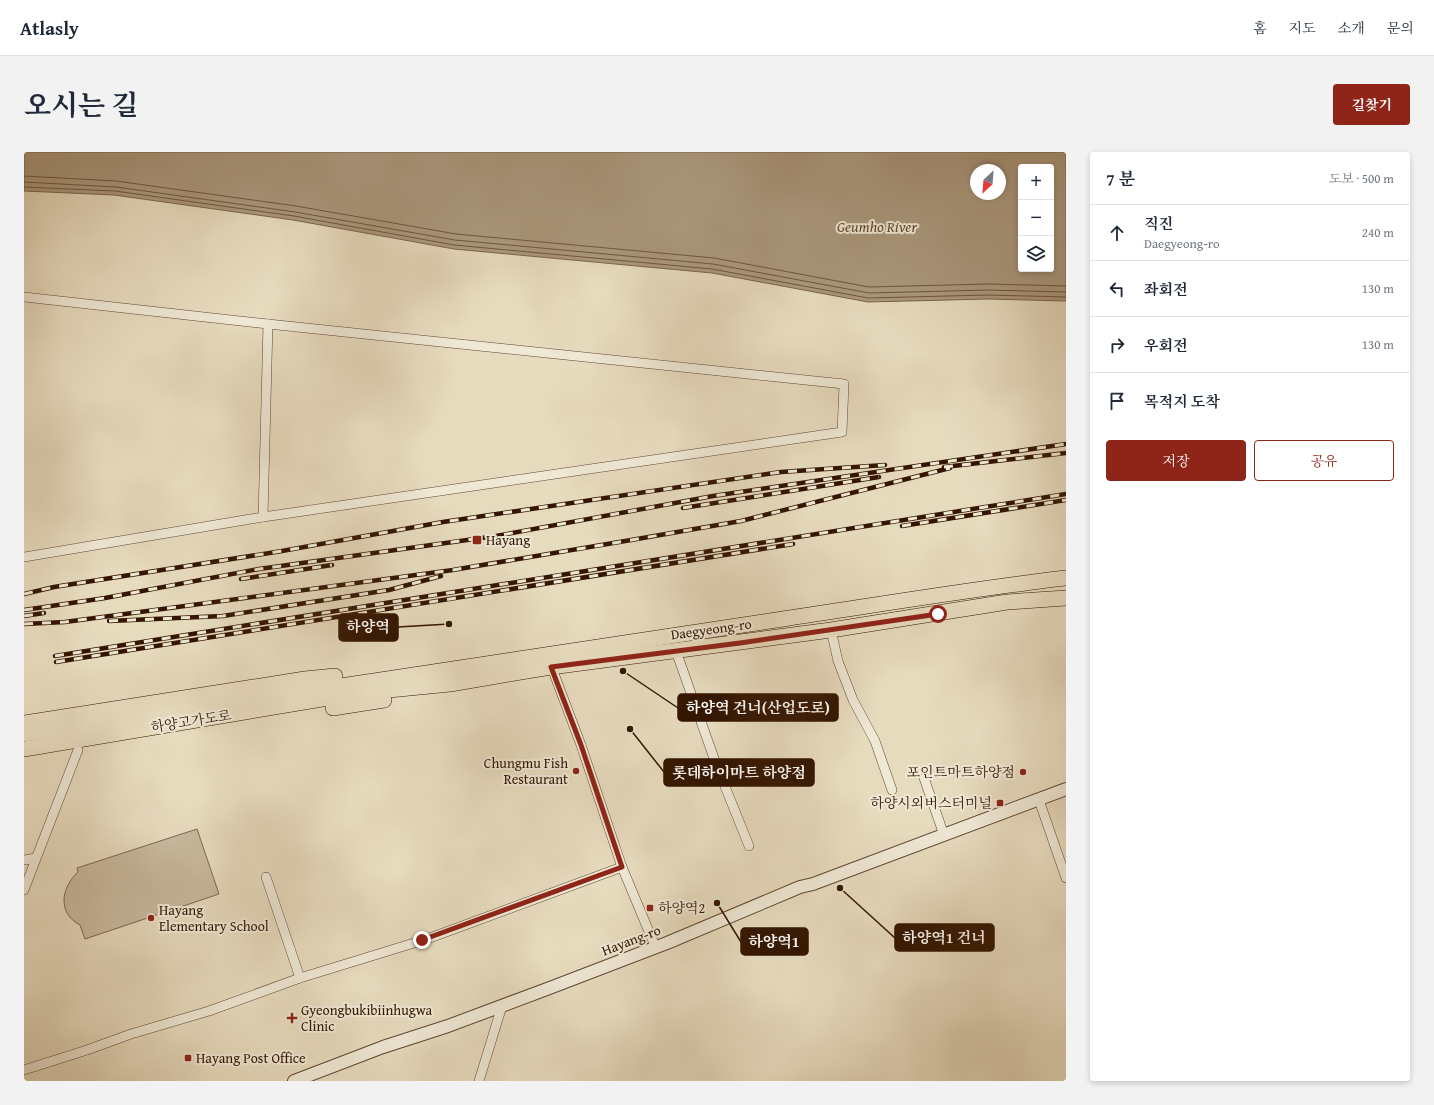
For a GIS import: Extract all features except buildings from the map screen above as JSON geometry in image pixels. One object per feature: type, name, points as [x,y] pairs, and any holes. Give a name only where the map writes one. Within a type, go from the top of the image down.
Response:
[{"type":"main road","name":"Daegyeong-ro","points":[[358,688],[450,684],[550,660],[1003,586],[1066,578]]},
{"type":"main road","name":"Daegyeong-ro","points":[[358,688],[403,675],[550,660],[676,651],[831,630],[1007,602],[1066,598]]},
{"type":"main road","points":[[24,723],[305,679],[373,672],[403,675]]},
{"type":"main road","points":[[24,758],[306,712],[421,695],[437,692],[450,684]]},
{"type":"main road","name":"하양고가도로","points":[[24,734],[358,688]]},
{"type":"main road","name":"하양고가도로","points":[[24,749],[358,688]]},
{"type":"street","points":[[24,296],[268,324],[844,384],[842,432],[263,517],[24,557]]},
{"type":"street","points":[[263,517],[268,324]]},
{"type":"street","points":[[831,630],[838,662],[853,700],[875,741],[892,790]]},
{"type":"street","points":[[676,651],[716,764],[749,846]]},
{"type":"street","points":[[550,660],[581,745],[622,867],[655,946]]},
{"type":"street","points":[[24,890],[78,750]]},
{"type":"street","points":[[924,778],[944,835]]},
{"type":"street","name":"Hayang-ro","points":[[294,1081],[383,1047],[448,1026],[502,1006],[800,887],[813,884],[1066,789]]},
{"type":"street","points":[[1038,800],[1066,878]]},
{"type":"street","points":[[24,860],[36,858]]},
{"type":"street","points":[[24,1070],[131,1034],[209,1010],[300,978],[427,939],[622,867]]},
{"type":"street","points":[[266,877],[300,978]]},
{"type":"street","points":[[479,1081],[502,1006]]},
{"type":"shaded area","points":[[197,829],[219,894],[85,939],[80,925],[68,914],[64,900],[68,885],[78,872],[77,868]]},
{"type":"water","name":"Geumho River","points":[[24,152],[1066,152],[1066,301],[988,299],[868,302],[712,273],[454,249],[293,220],[114,195],[24,191]]},
{"type":"railway","points":[[24,610],[105,598],[259,569],[496,536],[713,496],[1066,444]]},
{"type":"railway","points":[[944,467],[1066,453]]},
{"type":"railway","points":[[24,594],[54,587],[282,551],[443,522],[781,472],[885,465]]},
{"type":"railway","points":[[24,624],[65,622],[453,570],[741,521],[950,468]]},
{"type":"railway","points":[[683,508],[879,477]]},
{"type":"railway","points":[[55,656],[1066,494]]},
{"type":"railway","points":[[902,526],[1066,500]]},
{"type":"railway","points":[[56,662],[793,544]]},
{"type":"railway","points":[[241,579],[332,565]]},
{"type":"railway","points":[[109,621],[223,616],[389,590],[441,576]]},
{"type":"railway","points":[[24,616],[44,613]]},
{"type":"place","name":"Hayang","points":[[477,540]]},
{"type":"place","name":"하양역","points":[[449,624]]},
{"type":"place","name":"하양역 건너(산업도로)","points":[[623,671]]},
{"type":"place","name":"롯데하이마트 하양점","points":[[630,729]]},
{"type":"place","name":"Chungmu Fish Restaurant","points":[[576,771]]},
{"type":"place","name":"포인트마트하양점","points":[[1023,772]]},
{"type":"place","name":"하양시외버스터미널","points":[[1000,803]]},
{"type":"place","name":"하양역1 건너","points":[[840,888]]},
{"type":"place","name":"하양역1","points":[[717,903]]},
{"type":"place","name":"하양역2","points":[[650,908]]},
{"type":"place","name":"Hayang Elementary School","points":[[151,918]]},
{"type":"place","name":"Gyeongbukibiinhugwa Clinic","points":[[292,1018]]},
{"type":"place","name":"Hayang Post Office","points":[[188,1058]]},
{"type":"route","points":[[422,940],[470,924],[622,867],[581,745],[551,667],[740,643],[938,614]]}]
